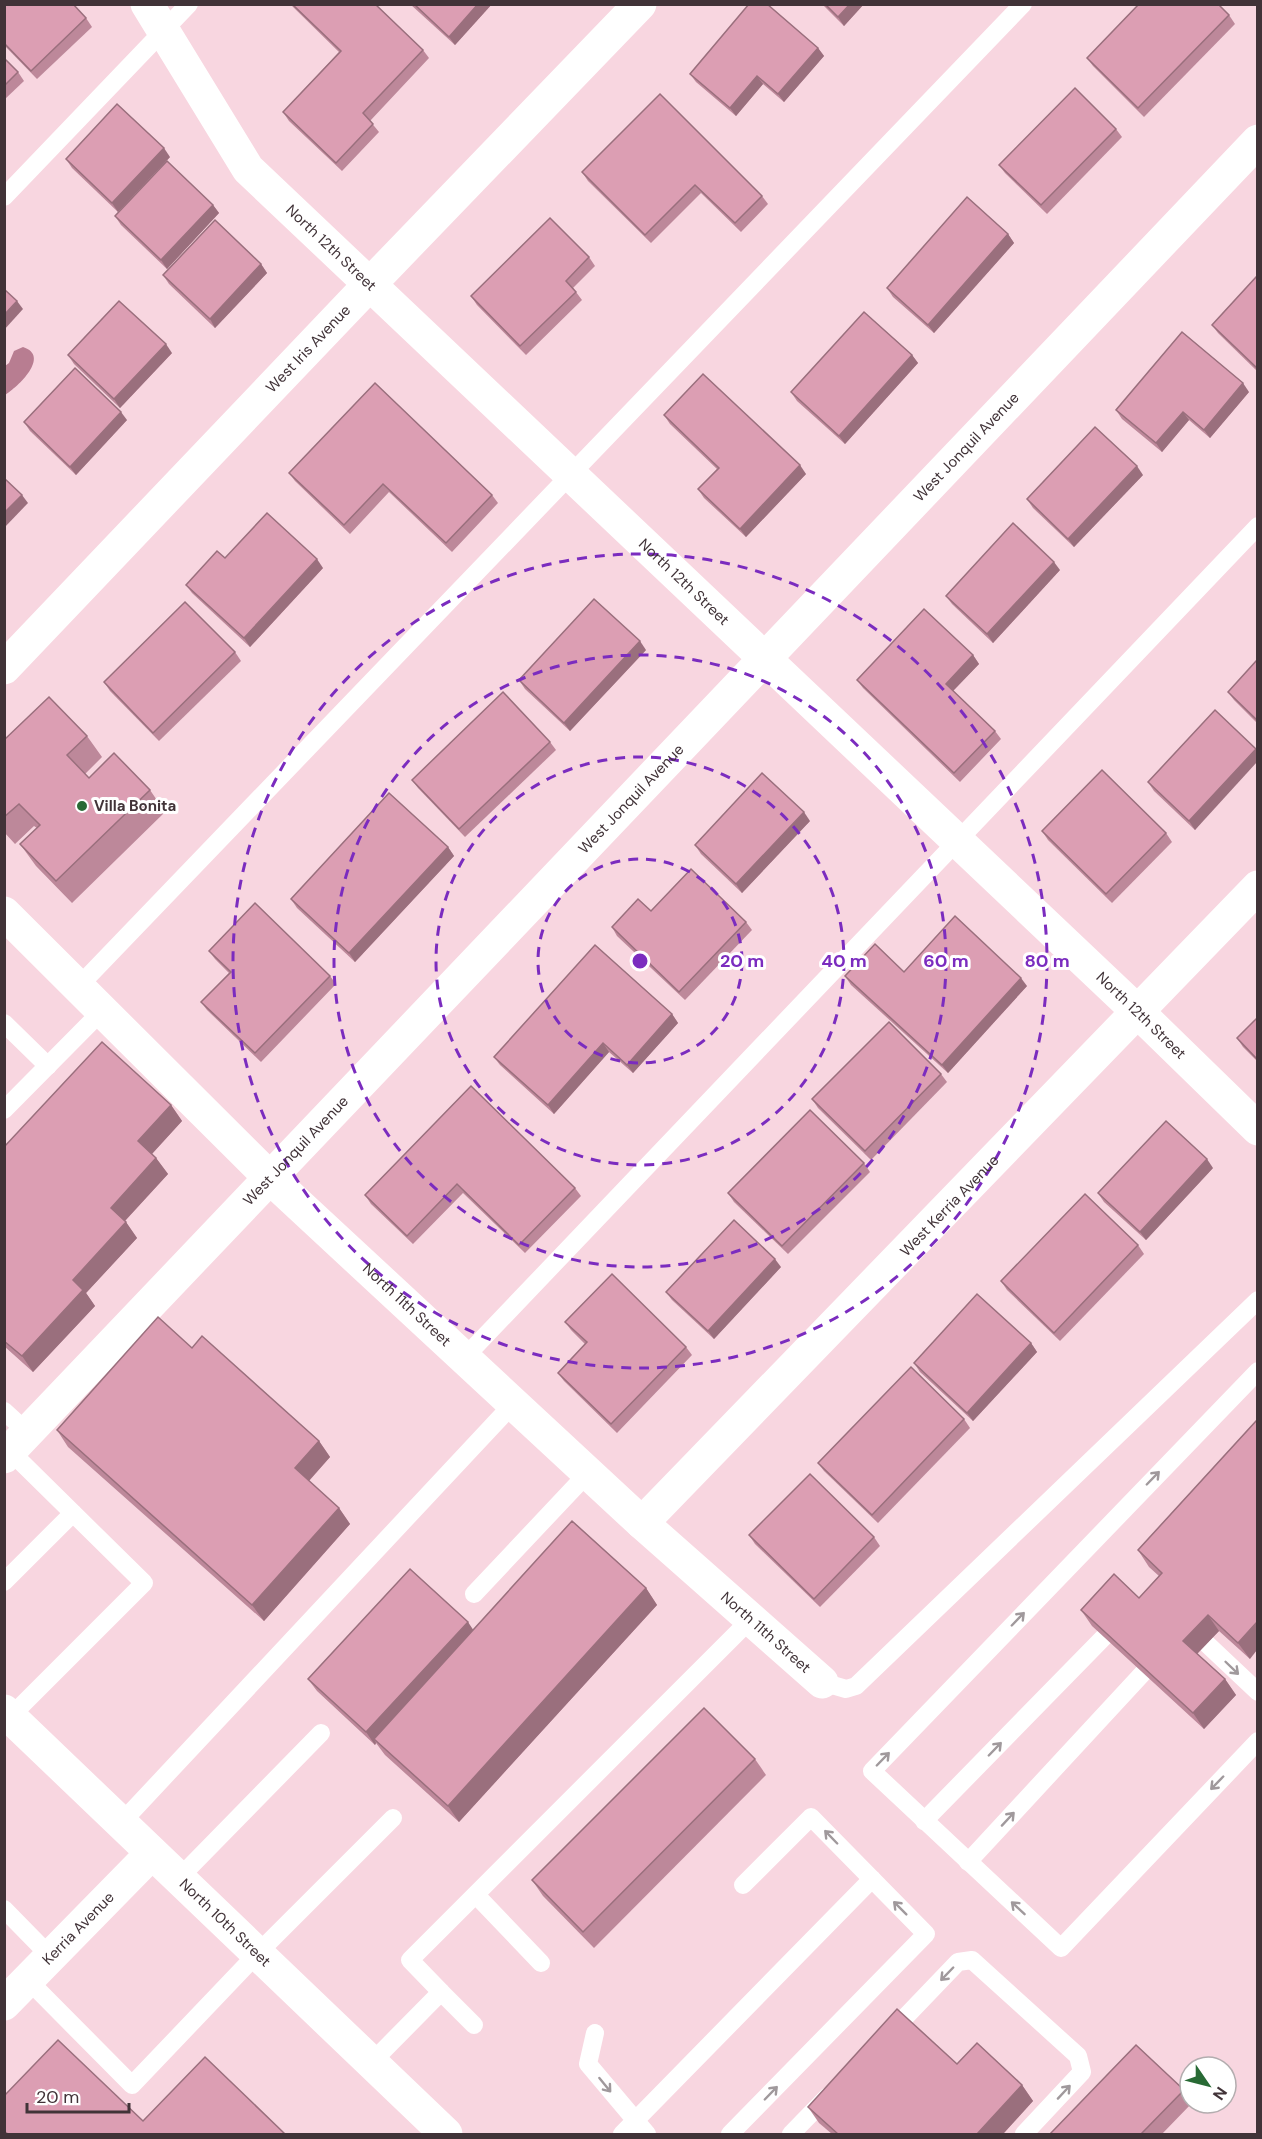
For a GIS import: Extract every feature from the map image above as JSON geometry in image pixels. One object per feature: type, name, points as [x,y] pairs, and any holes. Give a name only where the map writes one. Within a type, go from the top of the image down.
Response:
[{"type":"street","name":"West Iris Avenue","points":[[4,668],[640,4]]},
{"type":"street","name":"North 12th Street","points":[[155,18],[248,169],[1138,1012],[1257,1129]]},
{"type":"street","name":"West Jonquil Avenue","points":[[12,1438],[269,1177],[1257,141]]},
{"type":"street","name":"West Kerria Avenue","points":[[642,1523],[1257,887]]},
{"type":"street","name":"North 11th Street","points":[[4,913],[269,1177],[642,1523],[822,1682]]},
{"type":"street","name":"North 10th Street","points":[[7,1714],[446,2134]]},
{"type":"street","name":"Kerria Avenue","points":[[4,2004],[152,1853]]},
{"type":"lane","points":[[4,197],[155,18],[189,4]]},
{"type":"lane","points":[[78,987],[1023,4]]},
{"type":"lane","points":[[464,1358],[1257,526]]},
{"type":"lane","points":[[5,1110],[102,1011]]},
{"type":"lane","points":[[4,1023],[48,1066]]},
{"type":"lane","points":[[822,1682],[846,1689],[856,1686],[1257,1300]]},
{"type":"lane","points":[[1257,1371],[872,1771],[1061,1947],[1257,1741]]},
{"type":"lane","points":[[122,1823],[513,1404]]},
{"type":"lane","points":[[7,1714],[144,1583],[73,1513],[12,1438]]},
{"type":"lane","points":[[474,1594],[588,1473]]},
{"type":"lane","points":[[4,1582],[73,1513]]},
{"type":"lane","points":[[474,2025],[410,1960],[751,1619]]},
{"type":"lane","points":[[924,1821],[1104,1637]]},
{"type":"lane","points":[[1207,1644],[1257,1692]]},
{"type":"lane","points":[[968,1862],[1143,1673]]},
{"type":"lane","points":[[179,1878],[321,1733]]},
{"type":"lane","points":[[730,2134],[926,1934],[811,1817],[743,1885]]},
{"type":"lane","points":[[28,1980],[132,2085],[257,1954],[393,1818]]},
{"type":"lane","points":[[595,2033],[588,2064],[635,2130],[872,1879]]},
{"type":"lane","points":[[476,1895],[541,1963]]},
{"type":"lane","points":[[4,1909],[51,1957]]},
{"type":"lane","points":[[876,2047],[958,1962],[972,1960],[1078,2056],[1082,2072],[1024,2134]]},
{"type":"lane","points":[[371,2063],[441,1992]]},
{"type":"lane","points":[[795,2133],[844,2080]]},
{"type":"shaded area","points":[[23,347],[31,351],[34,357],[33,364],[24,379],[5,395],[5,366],[9,363],[14,351]]},
{"type":"building","points":[[4,4],[73,4],[86,18],[31,71],[4,43]]},
{"type":"building","points":[[292,4],[375,4],[423,50],[363,113],[373,124],[336,163],[283,112],[341,51]]},
{"type":"building","points":[[414,4],[478,4],[449,37]]},
{"type":"building","points":[[749,4],[767,4],[818,48],[778,94],[757,76],[730,108],[690,74]]},
{"type":"building","points":[[825,4],[850,4],[838,17]]},
{"type":"building","points":[[1139,4],[1218,4],[1229,15],[1138,108],[1087,58]]},
{"type":"building","points":[[4,58],[18,72],[4,86]]},
{"type":"building","points":[[1075,88],[1116,129],[1041,205],[999,165]]},
{"type":"building","points":[[660,94],[762,196],[735,223],[695,185],[645,235],[582,172]]},
{"type":"building","points":[[117,104],[164,148],[112,203],[66,159]]},
{"type":"building","points":[[167,161],[213,205],[161,260],[115,216]]},
{"type":"building","points":[[967,197],[1008,234],[928,325],[887,288]]},
{"type":"building","points":[[550,218],[589,257],[566,281],[576,292],[520,346],[471,296]]},
{"type":"building","points":[[215,220],[261,264],[210,319],[163,275]]},
{"type":"building","points":[[1257,276],[1257,368],[1212,325]]},
{"type":"building","points":[[4,289],[17,301],[4,315]]},
{"type":"building","points":[[119,301],[166,344],[114,399],[68,355]]},
{"type":"building","points":[[864,312],[912,355],[839,436],[791,392]]},
{"type":"building","points":[[1182,332],[1243,383],[1204,430],[1183,412],[1156,443],[1116,410]]},
{"type":"building","points":[[75,368],[121,412],[70,467],[24,422]]},
{"type":"building","points":[[703,374],[800,465],[740,529],[698,489],[719,468],[664,415]]},
{"type":"building","points":[[375,383],[492,495],[446,543],[383,484],[344,525],[289,473]]},
{"type":"building","points":[[1095,427],[1137,466],[1068,539],[1027,499]]},
{"type":"building","points":[[4,478],[22,495],[4,513]]},
{"type":"building","points":[[267,513],[317,559],[244,638],[186,585],[217,551],[225,558]]},
{"type":"building","points":[[1013,523],[1054,562],[987,634],[946,596]]},
{"type":"building","points":[[594,599],[640,641],[564,723],[519,680]]},
{"type":"building","points":[[185,602],[235,652],[153,733],[104,682]]},
{"type":"building","points":[[924,609],[973,655],[946,684],[995,731],[954,773],[857,680]]},
{"type":"building","points":[[1257,660],[1257,720],[1228,692]]},
{"type":"building","points":[[503,692],[550,742],[459,829],[412,780]]},
{"type":"building","name":"Villa Bonita","points":[[49,697],[87,736],[67,755],[89,778],[114,753],[150,790],[56,881],[20,844],[40,825],[19,804],[4,817],[4,740]]},
{"type":"building","points":[[1215,710],[1256,749],[1189,821],[1148,782]]},
{"type":"building","points":[[1102,770],[1166,833],[1106,894],[1042,831]]},
{"type":"building","points":[[762,773],[804,812],[736,884],[695,845]]},
{"type":"building","points":[[389,793],[448,847],[349,953],[291,899]]},
{"type":"building","points":[[691,869],[746,922],[679,992],[612,927],[638,899],[651,911]]},
{"type":"building","points":[[255,903],[330,976],[255,1053],[201,1002],[231,972],[209,951]]},
{"type":"building","points":[[955,916],[1021,978],[942,1065],[845,976],[875,944],[904,972]]},
{"type":"building","points":[[595,945],[672,1014],[627,1065],[603,1043],[548,1105],[494,1057]]},
{"type":"building","points":[[1257,1018],[1257,1059],[1237,1038]]},
{"type":"building","points":[[889,1022],[941,1074],[865,1151],[812,1099]]},
{"type":"building","points":[[102,1042],[171,1105],[138,1141],[156,1158],[111,1208],[126,1222],[73,1280],[83,1290],[22,1356],[4,1341],[4,1147]]},
{"type":"building","points":[[471,1086],[575,1188],[519,1245],[457,1184],[407,1236],[365,1195]]},
{"type":"building","points":[[810,1110],[864,1163],[782,1246],[728,1193]]},
{"type":"building","points":[[1166,1121],[1207,1159],[1140,1232],[1098,1193]]},
{"type":"building","points":[[1085,1194],[1138,1245],[1054,1333],[1001,1281]]},
{"type":"building","points":[[734,1220],[775,1259],[708,1331],[666,1292]]},
{"type":"building","points":[[612,1274],[686,1347],[611,1424],[558,1373],[587,1342],[565,1322]]},
{"type":"building","points":[[977,1294],[1031,1343],[967,1413],[914,1363]]},
{"type":"building","points":[[158,1317],[192,1348],[202,1336],[319,1441],[295,1468],[339,1508],[252,1605],[57,1430]]},
{"type":"building","points":[[911,1367],[964,1419],[872,1515],[818,1463]]},
{"type":"building","points":[[1257,1420],[1257,1622],[1238,1643],[1208,1615],[1183,1641],[1225,1679],[1193,1713],[1081,1610],[1114,1574],[1139,1598],[1162,1573],[1138,1550]]},
{"type":"building","points":[[810,1474],[874,1537],[814,1599],[749,1535]]},
{"type":"building","points":[[572,1521],[646,1588],[448,1806],[374,1739]]},
{"type":"building","points":[[410,1569],[468,1622],[366,1732],[308,1679]]},
{"type":"building","points":[[704,1708],[755,1759],[583,1932],[532,1880]]},
{"type":"building","points":[[897,2009],[957,2064],[977,2043],[1022,2085],[977,2134],[838,2134],[808,2107]]},
{"type":"building","points":[[58,2040],[143,2121],[205,2057],[284,2133],[8,2134],[4,2131],[4,2096]]},
{"type":"building","points":[[1136,2045],[1178,2084],[1178,2096],[1141,2134],[1050,2134]]},
{"type":"place","name":"Villa Bonita","points":[[82,806]]}]
